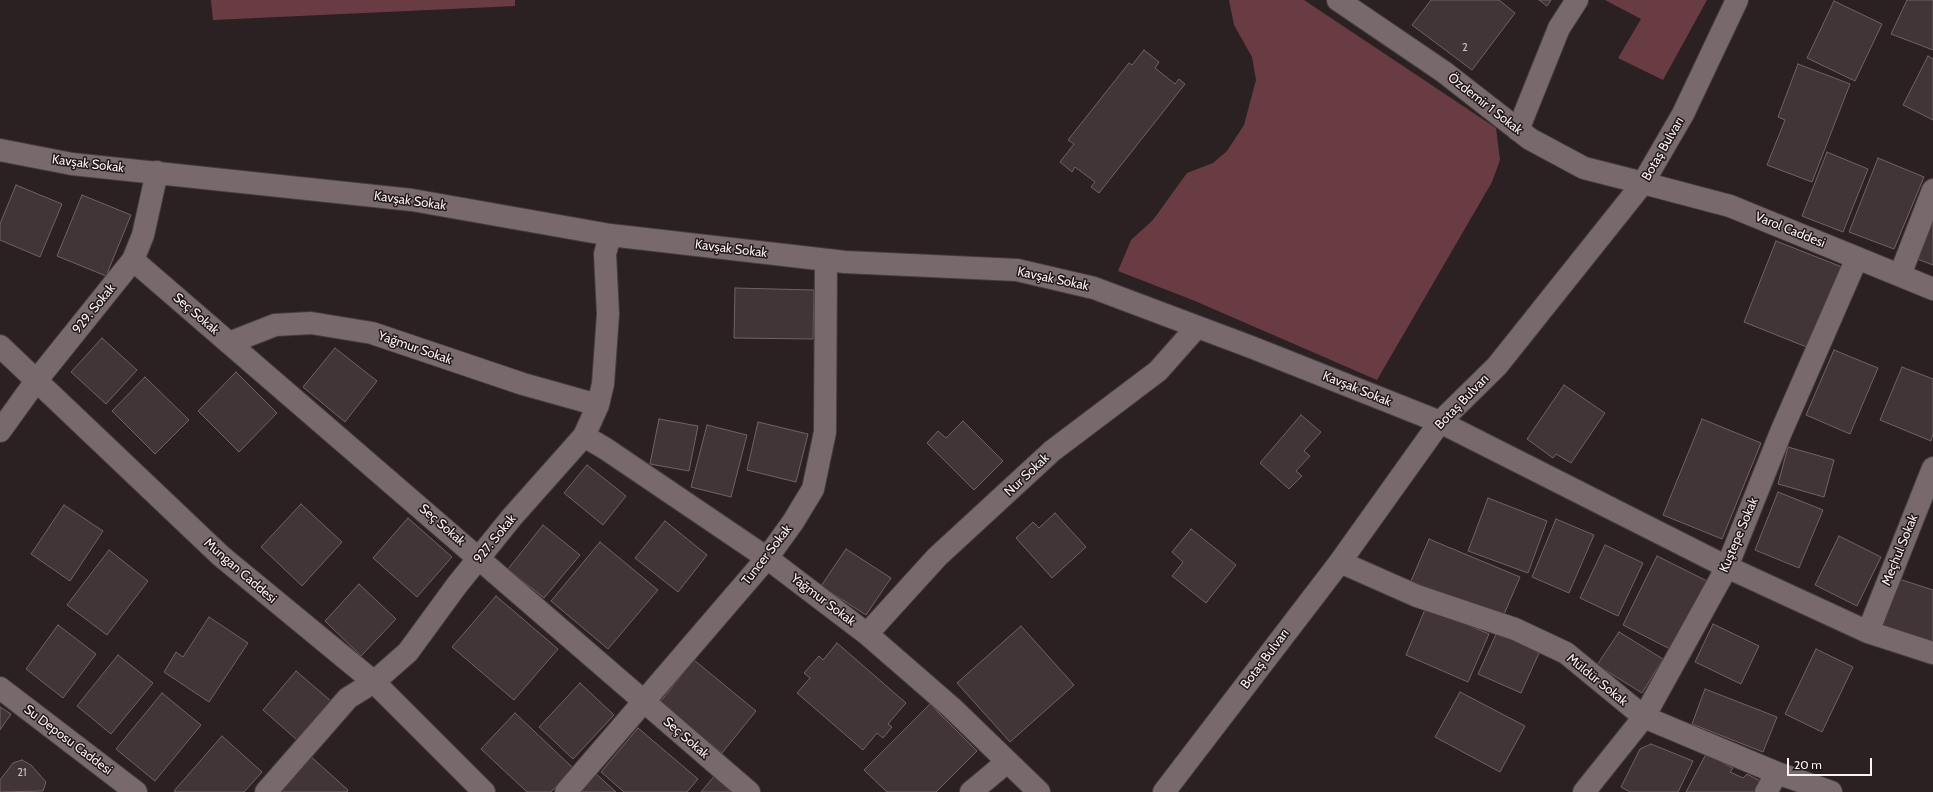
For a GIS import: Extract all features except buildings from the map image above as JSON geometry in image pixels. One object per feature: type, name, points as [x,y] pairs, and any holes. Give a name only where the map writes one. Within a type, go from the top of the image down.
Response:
[{"type":"street","name":"Özdemir 1 Sokak","points":[[1338,0],[1444,72],[1530,139],[1584,168],[1643,183]]},
{"type":"street","points":[[1518,130],[1559,28],[1577,0]]},
{"type":"street","name":"Botaş Bulvarı","points":[[1164,792],[1340,562],[1440,422],[1497,366],[1643,183],[1683,114],[1736,0]]},
{"type":"street","name":"Kavşak Sokak","points":[[0,150],[72,164],[412,200],[610,235],[826,260],[1017,270],[1094,288],[1251,347],[1440,422],[1727,567],[1868,632],[1933,653]]},
{"type":"street","name":"929. Sokak","points":[[0,431],[36,381],[133,260],[144,235],[157,172]]},
{"type":"street","name":"Varol Caddesi","points":[[1643,183],[1730,206],[1933,289]]},
{"type":"street","points":[[1900,275],[1933,190]]},
{"type":"street","name":"927. Sokak","points":[[266,792],[348,698],[374,682],[408,652],[512,517],[584,436],[598,406],[603,384],[608,314],[605,254],[610,235]]},
{"type":"street","name":"Kuştepe Sokak","points":[[1584,792],[1644,718],[1727,567],[1782,432],[1857,258]]},
{"type":"street","name":"Seç Sokak","points":[[133,260],[749,792]]},
{"type":"street","name":"Tuncer Sokak","points":[[566,792],[645,702],[767,558],[793,522],[813,489],[825,432],[826,260]]},
{"type":"street","name":"Yağmur Sokak","points":[[229,343],[276,325],[311,323],[372,333],[523,384],[598,406]]},
{"type":"street","name":"Nur Sokak","points":[[867,634],[943,552],[1052,451],[1158,371],[1197,327]]},
{"type":"street","name":"Mungan Caddesi","points":[[0,346],[221,556],[374,682],[484,792]]},
{"type":"street","name":"Yağmur Sokak","points":[[584,436],[606,449],[767,558],[867,634],[951,707],[1039,792]]},
{"type":"street","name":"Meçhul Sokak","points":[[1868,632],[1933,468]]},
{"type":"street","name":"Müldür Sokak","points":[[1340,562],[1417,596],[1515,629],[1566,653],[1644,718],[1777,773],[1831,792]]},
{"type":"street","name":"Su Deposu Caddesi","points":[[0,688],[136,792]]},
{"type":"street","points":[[971,792],[1007,762]]},
{"type":"street","points":[[1766,792],[1777,773]]},
{"type":"shaded area","points":[[211,0],[515,0],[515,6],[213,20]]},
{"type":"shaded area","points":[[1229,0],[1304,0],[1496,128],[1500,160],[1492,182],[1377,380],[1195,301],[1118,271],[1131,240],[1153,220],[1187,173],[1213,163],[1227,151],[1244,125],[1256,80],[1252,57],[1234,25]]},
{"type":"shaded area","points":[[1605,0],[1707,0],[1663,80],[1618,58],[1641,19]]}]
